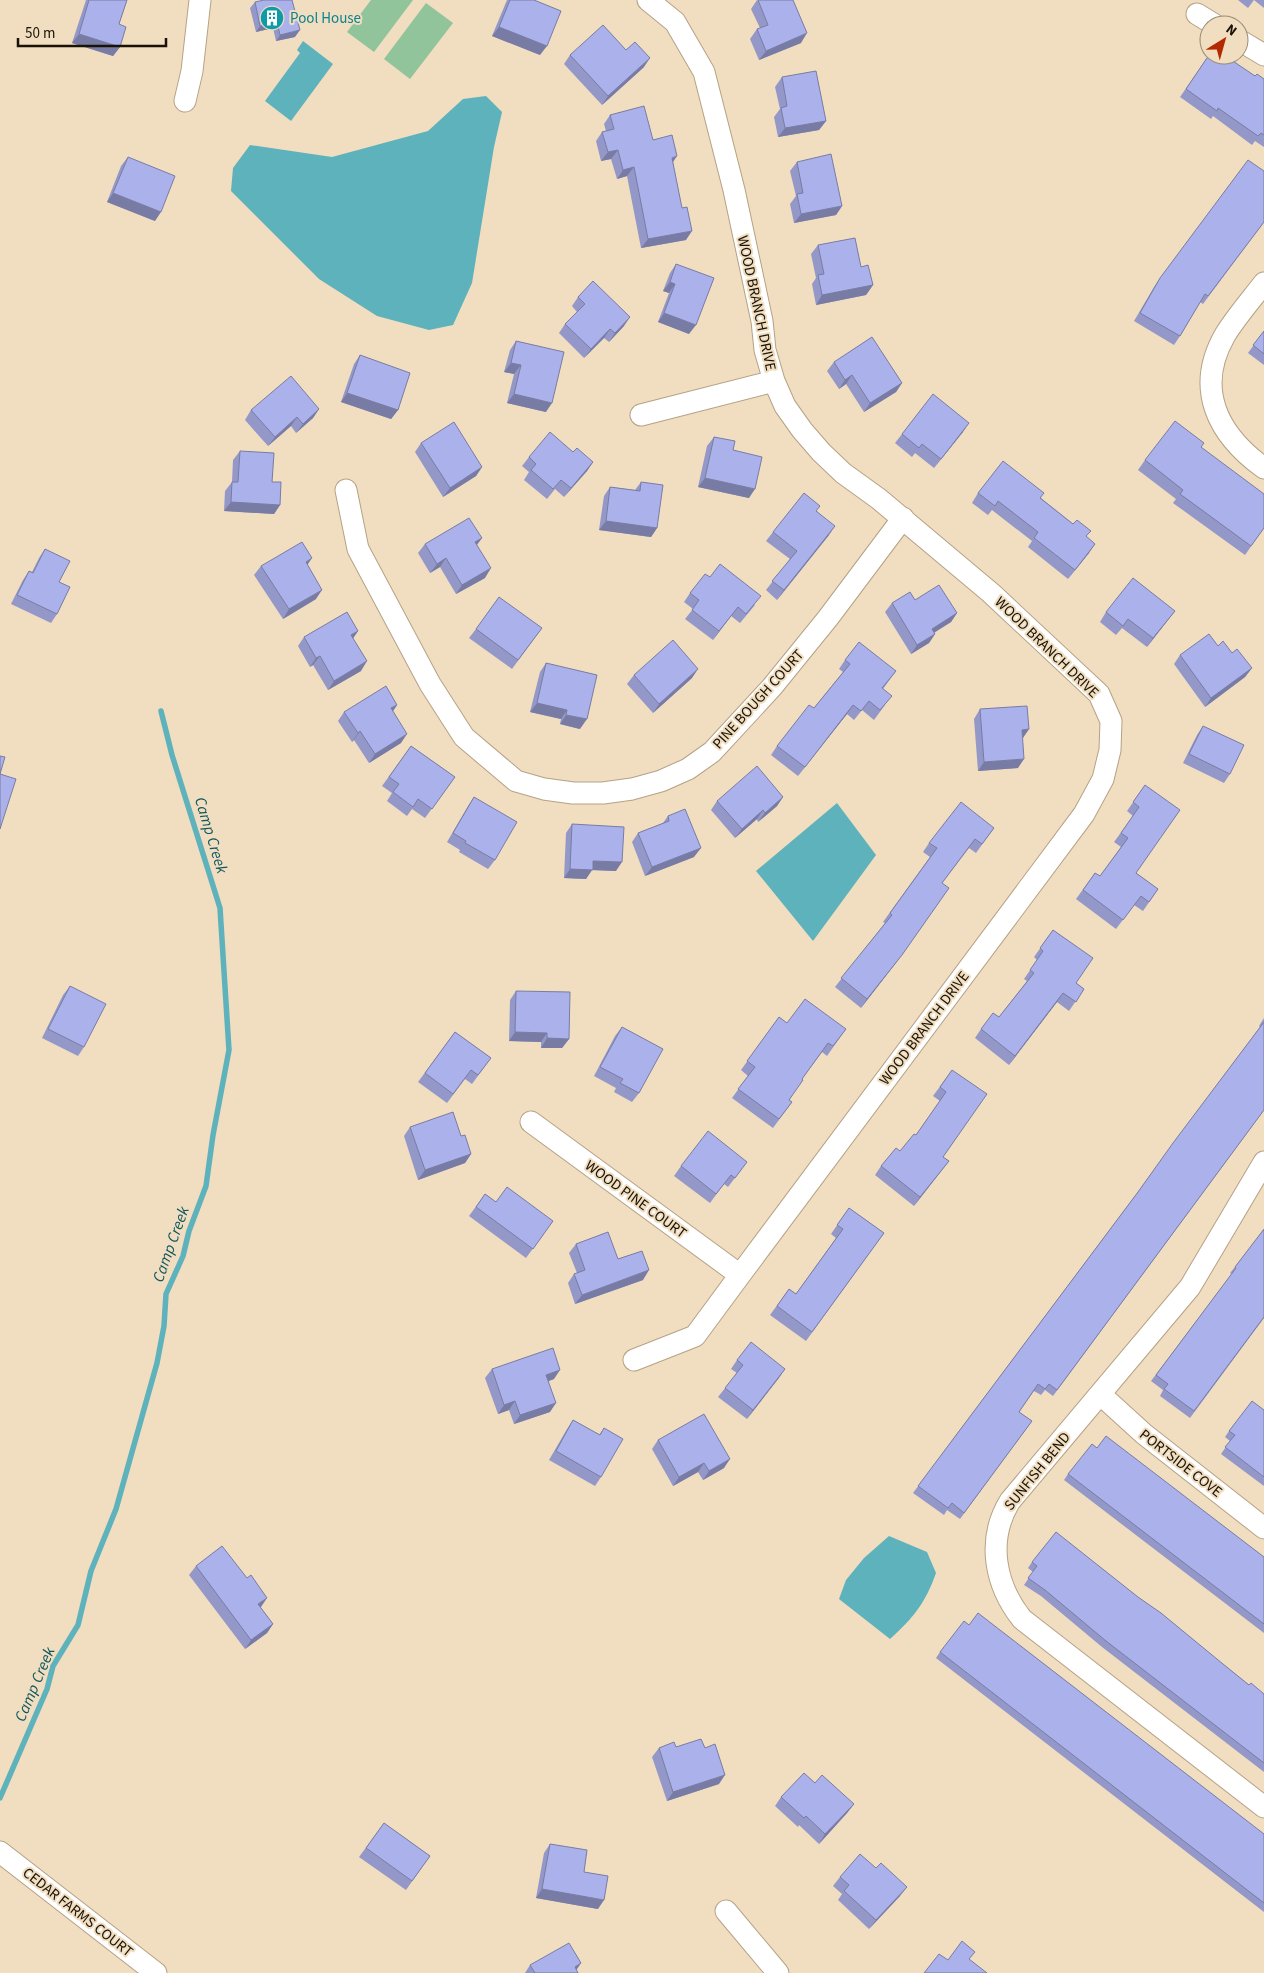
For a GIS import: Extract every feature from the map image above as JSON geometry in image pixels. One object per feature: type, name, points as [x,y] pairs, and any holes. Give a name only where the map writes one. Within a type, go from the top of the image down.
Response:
[{"type":"street","points":[[185,101],[192,71],[200,0]]},
{"type":"street","name":"WOOD BRANCH DRIVE","points":[[634,1360],[695,1336],[740,1276],[1084,814],[1103,779],[1110,750],[1111,720],[1099,694],[991,593],[903,518],[843,473],[821,452],[785,406],[774,382],[765,350],[762,321],[734,190],[704,72],[675,22],[648,0]]},
{"type":"street","points":[[1249,46],[1264,55]]},
{"type":"street","points":[[1264,282],[1219,346],[1211,372],[1211,385],[1216,413],[1223,427],[1240,448],[1264,468]]},
{"type":"street","points":[[641,414],[774,382]]},
{"type":"street","name":"PINE BOUGH COURT","points":[[346,490],[358,549],[430,684],[464,738],[516,781],[544,789],[573,793],[603,793],[632,789],[661,781],[688,769],[712,752],[772,687],[828,618],[903,518]]},
{"type":"street","name":"WOOD PINE COURT","points":[[531,1122],[740,1276]]},
{"type":"street","name":"SUNFISH BEND","points":[[1264,1162],[1190,1287],[1015,1494],[1000,1518],[996,1540],[996,1562],[1003,1589],[1014,1609],[1033,1629],[1264,1807]]},
{"type":"street","name":"PORTSIDE COVE","points":[[1100,1394],[1144,1434],[1264,1528]]},
{"type":"street","name":"CEDAR FARMS COURT","points":[[0,1852],[156,1973]]},
{"type":"street","points":[[726,1911],[778,1973]]},
{"type":"green space","points":[[371,0],[413,0],[374,52],[347,32]]},
{"type":"green space","points":[[426,3],[453,23],[410,79],[384,59]]},
{"type":"water","points":[[303,41],[333,64],[291,121],[265,101],[300,53],[297,50]]},
{"type":"water","points":[[486,96],[502,112],[494,147],[472,283],[453,325],[429,330],[377,316],[319,279],[231,191],[233,168],[250,145],[332,157],[428,131],[463,99]]},
{"type":"water","points":[[837,803],[876,855],[813,941],[756,871]]},
{"type":"water","points":[[889,1536],[927,1552],[936,1573],[918,1610],[890,1639],[839,1599],[846,1580],[864,1558]]},
{"type":"building","points":[[89,0],[127,0],[119,24],[126,27],[120,47],[79,34]]},
{"type":"building","name":"Pool House","points":[[264,0],[292,0],[300,30],[280,35],[277,22],[260,26],[255,2]]},
{"type":"building","points":[[510,0],[534,0],[561,11],[547,46],[499,27]]},
{"type":"building","points":[[758,0],[793,0],[807,33],[766,51],[757,29],[768,25]]},
{"type":"building","points":[[603,25],[626,50],[635,42],[650,58],[608,96],[570,55]]},
{"type":"building","points":[[1202,65],[1239,65],[1255,76],[1257,74],[1264,79],[1264,135],[1261,133],[1258,136],[1218,108],[1217,111],[1186,89]]},
{"type":"building","points":[[816,71],[826,121],[785,128],[781,108],[787,106],[782,77]]},
{"type":"building","points":[[644,106],[653,140],[672,135],[677,156],[672,158],[682,208],[687,207],[692,231],[648,239],[634,167],[623,170],[618,150],[608,152],[602,132],[614,129],[610,115]]},
{"type":"building","points":[[831,154],[842,206],[801,214],[797,194],[803,193],[797,162]]},
{"type":"building","points":[[128,157],[175,176],[161,212],[113,193]]},
{"type":"building","points":[[1248,160],[1264,171],[1264,222],[1208,296],[1205,294],[1180,336],[1140,313],[1160,278]]},
{"type":"building","points":[[855,238],[861,267],[868,265],[873,285],[822,295],[818,275],[824,274],[818,245]]},
{"type":"building","points":[[676,264],[714,278],[696,325],[664,313],[675,284],[670,282]]},
{"type":"building","points":[[593,281],[630,317],[615,333],[610,329],[591,349],[565,324],[585,304],[578,297]]},
{"type":"building","points":[[1264,331],[1264,354],[1253,345]]},
{"type":"building","points":[[872,337],[902,383],[870,403],[852,375],[845,380],[834,362]]},
{"type":"building","points":[[516,341],[564,352],[552,403],[514,394],[521,365],[511,363]]},
{"type":"building","points":[[360,355],[410,373],[398,410],[347,393]]},
{"type":"building","points":[[291,376],[319,409],[303,424],[297,417],[275,437],[251,410]]},
{"type":"building","points":[[933,394],[969,423],[941,459],[922,444],[919,448],[902,434]]},
{"type":"building","points":[[1175,421],[1204,443],[1201,447],[1264,494],[1264,528],[1251,546],[1180,494],[1183,490],[1145,460]]},
{"type":"building","points":[[454,422],[482,467],[450,488],[421,443]]},
{"type":"building","points":[[550,432],[573,452],[577,448],[593,462],[571,488],[561,480],[553,489],[531,470],[536,464],[529,457]]},
{"type":"building","points":[[714,437],[735,441],[733,450],[762,457],[755,489],[705,478]]},
{"type":"building","points":[[240,451],[274,453],[272,482],[281,482],[280,505],[231,502],[232,482],[238,482]]},
{"type":"building","points":[[1003,461],[1044,493],[1040,498],[1073,524],[1077,520],[1091,531],[1086,536],[1095,544],[1075,570],[1034,538],[1038,532],[998,501],[995,506],[978,493]]},
{"type":"building","points":[[641,482],[663,485],[657,528],[606,521],[610,487],[640,491]]},
{"type":"building","points":[[804,493],[820,506],[816,511],[835,526],[784,590],[772,581],[797,551],[773,532]]},
{"type":"building","points":[[469,518],[482,538],[475,542],[491,568],[462,585],[446,558],[437,564],[425,544]]},
{"type":"building","points":[[302,542],[312,558],[306,562],[322,590],[289,609],[261,566]]},
{"type":"building","points":[[45,549],[70,561],[59,582],[70,587],[57,614],[17,595],[29,571],[33,573]]},
{"type":"building","points":[[720,564],[761,596],[746,614],[738,607],[719,631],[692,610],[699,600],[690,593],[705,574],[710,577]]},
{"type":"building","points":[[1133,578],[1175,611],[1153,638],[1128,619],[1123,626],[1106,612]]},
{"type":"building","points":[[939,585],[957,613],[932,629],[935,634],[917,645],[892,603],[910,592],[915,600]]},
{"type":"building","points":[[499,597],[542,628],[518,660],[476,629]]},
{"type":"building","points":[[347,612],[358,631],[351,635],[367,661],[334,681],[320,656],[316,658],[304,637]]},
{"type":"building","points":[[1209,634],[1218,646],[1223,641],[1232,653],[1237,649],[1252,668],[1211,698],[1180,655]]},
{"type":"building","points":[[673,640],[698,669],[659,704],[634,675]]},
{"type":"building","points":[[859,642],[896,671],[882,688],[892,696],[880,710],[869,701],[861,711],[853,705],[805,767],[777,746],[809,705],[814,708],[850,664],[845,660]]},
{"type":"building","points":[[546,663],[597,675],[587,719],[566,715],[567,710],[537,703]]},
{"type":"building","points":[[386,686],[397,705],[391,708],[407,734],[375,754],[360,731],[358,733],[344,712]]},
{"type":"building","points":[[1027,706],[1029,729],[1022,730],[1024,759],[984,762],[980,709]]},
{"type":"building","points":[[1203,726],[1244,745],[1230,774],[1189,754]]},
{"type":"building","points":[[411,746],[455,777],[432,809],[418,799],[413,807],[393,792],[399,784],[389,777]]},
{"type":"building","points":[[0,756],[5,757],[0,774]]},
{"type":"building","points":[[757,766],[783,797],[765,813],[763,810],[742,829],[717,801]]},
{"type":"building","points":[[0,774],[16,779],[0,829]]},
{"type":"building","points":[[1145,785],[1180,810],[1136,873],[1158,889],[1149,902],[1141,896],[1123,920],[1083,890],[1095,873],[1100,876],[1128,838],[1121,833],[1139,807],[1133,802]]},
{"type":"building","points":[[474,797],[517,822],[495,860],[465,843],[466,841],[453,833]]},
{"type":"building","points":[[961,802],[994,828],[982,844],[975,839],[942,883],[949,888],[902,955],[867,999],[841,978],[892,915],[890,913],[937,848],[929,843]]},
{"type":"building","points":[[685,809],[701,848],[652,867],[638,833],[669,821],[668,816]]},
{"type":"building","points":[[572,824],[624,827],[622,862],[593,861],[593,870],[570,869]]},
{"type":"building","points":[[1053,930],[1093,958],[1076,983],[1084,989],[1076,1002],[1063,993],[1015,1056],[981,1029],[993,1013],[999,1017],[1034,973],[1030,970],[1043,951],[1040,948]]},
{"type":"building","points":[[70,986],[106,1004],[84,1047],[48,1029]]},
{"type":"building","points":[[516,991],[570,992],[569,1039],[547,1038],[547,1033],[515,1032]]},
{"type":"building","points":[[805,999],[846,1029],[833,1046],[828,1043],[802,1079],[789,1100],[792,1102],[779,1119],[738,1089],[755,1067],[747,1061],[779,1017],[787,1023]]},
{"type":"building","points":[[1264,1022],[1264,1110],[1057,1390],[1049,1384],[1045,1389],[1038,1384],[1019,1412],[1032,1421],[964,1513],[952,1503],[948,1508],[918,1486]]},
{"type":"building","points":[[622,1027],[663,1049],[639,1093],[620,1083],[623,1079],[600,1067]]},
{"type":"building","points":[[455,1032],[491,1058],[478,1075],[471,1070],[453,1094],[425,1073]]},
{"type":"building","points":[[952,1070],[987,1094],[943,1157],[949,1161],[920,1197],[881,1166],[896,1148],[900,1151],[914,1134],[916,1135],[946,1092],[940,1087]]},
{"type":"building","points":[[453,1112],[461,1136],[465,1135],[471,1154],[425,1170],[410,1127]]},
{"type":"building","points":[[708,1131],[747,1162],[735,1178],[731,1175],[716,1194],[681,1166]]},
{"type":"building","points":[[507,1187],[553,1221],[533,1249],[476,1207],[485,1194],[496,1202]]},
{"type":"building","points":[[849,1208],[884,1233],[812,1332],[777,1306],[789,1289],[796,1294],[843,1229],[837,1225]]},
{"type":"building","points":[[1264,1229],[1264,1317],[1194,1411],[1164,1389],[1168,1384],[1156,1375]]},
{"type":"building","points":[[608,1232],[618,1259],[642,1251],[649,1270],[582,1295],[574,1274],[585,1270],[576,1244]]},
{"type":"building","points":[[751,1342],[785,1369],[753,1410],[725,1388],[743,1365],[737,1360]]},
{"type":"building","points":[[553,1348],[560,1370],[546,1375],[556,1403],[520,1415],[515,1401],[504,1405],[492,1369]]},
{"type":"building","points":[[1252,1401],[1264,1410],[1264,1477],[1225,1447],[1235,1435],[1229,1431]]},
{"type":"building","points":[[704,1414],[730,1459],[709,1471],[704,1463],[679,1477],[658,1440]]},
{"type":"building","points":[[573,1420],[600,1435],[604,1428],[623,1439],[601,1477],[556,1451]]},
{"type":"building","points":[[1106,1436],[1264,1557],[1264,1624],[1068,1474],[1092,1444],[1097,1448]]},
{"type":"building","points":[[1056,1532],[1161,1613],[1249,1685],[1251,1683],[1264,1694],[1264,1763],[1028,1578],[1037,1566],[1032,1562]]},
{"type":"building","points":[[222,1546],[247,1578],[251,1575],[267,1598],[258,1604],[273,1624],[251,1640],[196,1566]]},
{"type":"building","points":[[978,1613],[1264,1834],[1264,1903],[940,1652],[964,1621],[969,1625]]},
{"type":"building","points":[[701,1739],[705,1748],[715,1744],[725,1775],[673,1792],[659,1748],[674,1742],[676,1747]]},
{"type":"building","points":[[804,1773],[815,1783],[822,1775],[854,1804],[825,1834],[806,1816],[804,1818],[781,1797]]},
{"type":"building","points":[[384,1823],[430,1856],[412,1881],[366,1848]]},
{"type":"building","points":[[550,1844],[587,1850],[584,1872],[608,1876],[604,1900],[542,1889]]},
{"type":"building","points":[[860,1854],[876,1868],[881,1863],[907,1887],[876,1920],[844,1891],[849,1885],[840,1877]]},
{"type":"building","points":[[962,1941],[975,1952],[969,1959],[987,1973],[924,1973],[939,1954],[948,1960]]},
{"type":"building","points":[[569,1943],[581,1963],[575,1967],[578,1973],[535,1973],[530,1965]]},
{"type":"waterway","name":"Camp Creek","points":[[0,1798],[47,1689],[53,1666],[78,1625],[91,1571],[116,1509],[157,1363],[164,1326],[166,1294],[183,1256],[189,1231],[206,1186],[213,1135],[229,1050],[220,908],[172,755],[161,711]]},
{"type":"place","name":"Pool House","points":[[272,18]]}]
